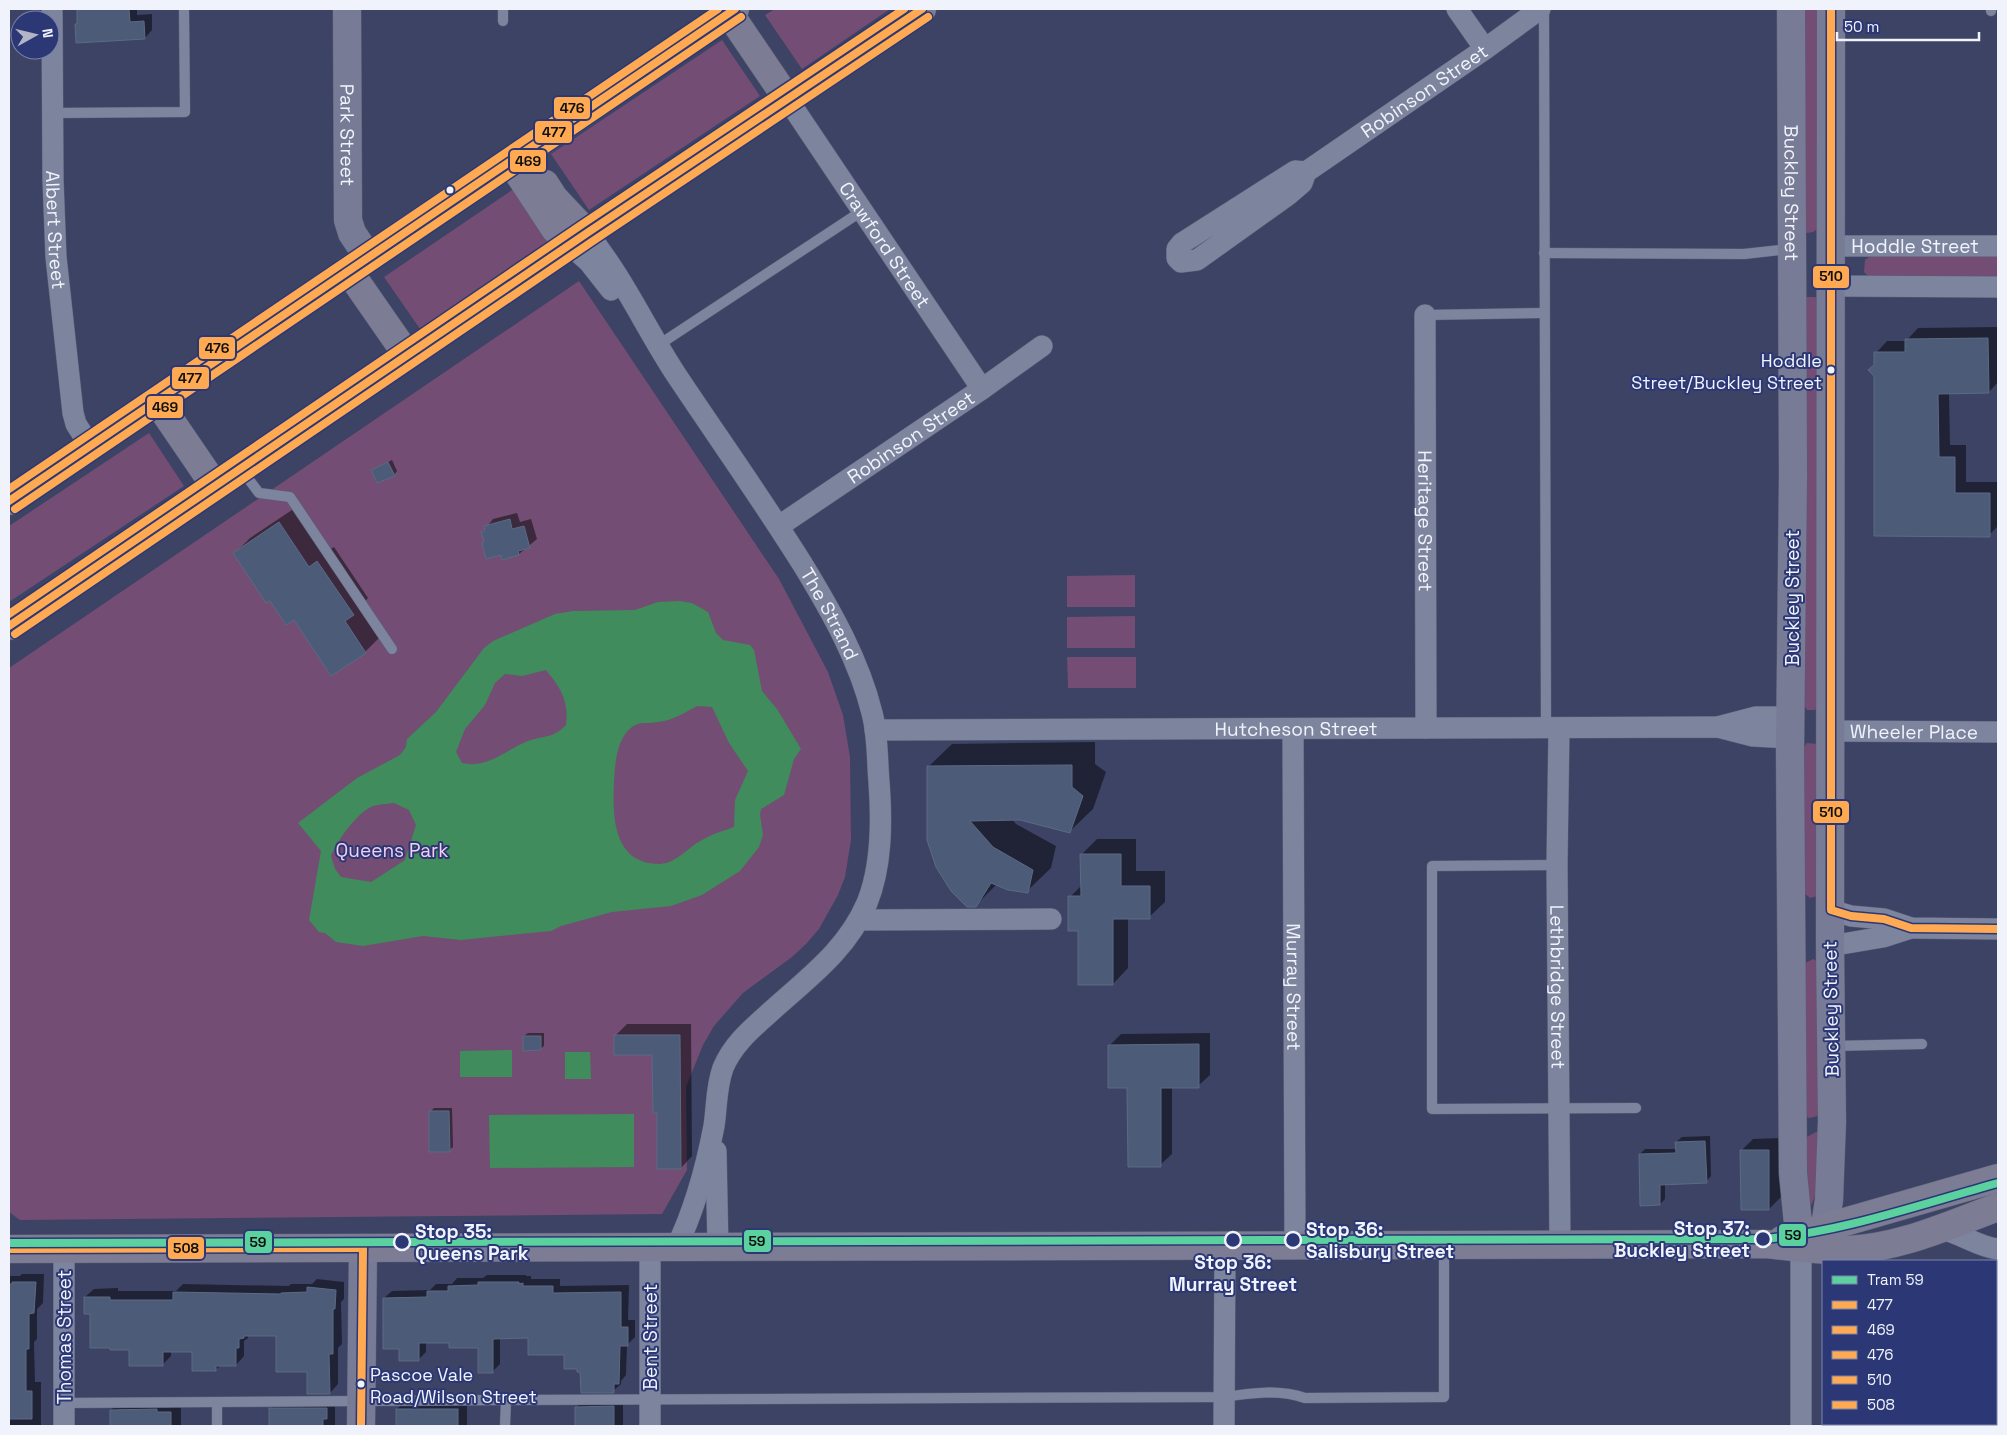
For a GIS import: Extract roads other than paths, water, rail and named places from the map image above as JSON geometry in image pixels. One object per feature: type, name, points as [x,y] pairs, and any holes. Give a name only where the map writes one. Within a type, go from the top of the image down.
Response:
[{"type":"main road","name":"Park Street","points":[[347,9],[348,220],[358,264]]},
{"type":"main road","points":[[9,626],[578,239],[922,9]]},
{"type":"main road","name":"Buckley Street","points":[[1792,9],[1793,475],[1791,727],[1793,1173],[1800,1241]]},
{"type":"main road","name":"Buckley Street","points":[[1825,1226],[1829,1200],[1832,1121],[1830,946],[1831,9]]},
{"type":"main road","points":[[9,501],[732,11],[788,100]]},
{"type":"main road","points":[[518,157],[555,229],[578,239]]},
{"type":"main road","points":[[1792,249],[1831,246]]},
{"type":"main road","points":[[1792,249],[1831,286]]},
{"type":"main road","points":[[358,264],[407,355]]},
{"type":"main road","points":[[158,401],[215,486]]},
{"type":"main road","points":[[1791,727],[1830,731]]},
{"type":"main road","points":[[1792,910],[1831,910]]},
{"type":"main road","points":[[1792,946],[1830,946]]},
{"type":"main road","points":[[1793,1130],[1832,1121]]},
{"type":"main road","points":[[9,1249],[1766,1244],[1819,1238],[1825,1226],[1998,1178]]},
{"type":"main road","points":[[1800,1241],[1841,1250],[1860,1249],[1912,1238],[1998,1207]]},
{"type":"main road","points":[[361,1414],[363,1248]]},
{"type":"street","name":"Albert Street","points":[[52,9],[52,113],[56,257],[73,413],[76,424],[90,446]]},
{"type":"street","points":[[1457,9],[1484,50]]},
{"type":"street","name":"Robinson Street","points":[[1306,172],[1295,171],[1182,243],[1177,249],[1177,258],[1181,262],[1196,260],[1288,195],[1302,183],[1306,172],[1542,9]]},
{"type":"street","name":"Crawford Street","points":[[788,100],[982,389]]},
{"type":"street","name":"The Strand","points":[[578,239],[606,258],[657,346],[815,584],[851,654],[866,693],[875,730],[881,804],[878,863],[873,887],[859,920],[842,946],[749,1031],[734,1048],[722,1070],[714,1121],[697,1198],[663,1248]]},
{"type":"street","name":"Hoddle Street","points":[[1831,246],[1998,246]]},
{"type":"street","points":[[1831,286],[1998,287]]},
{"type":"street","name":"Heritage Street","points":[[1425,314],[1426,728]]},
{"type":"street","name":"Robinson Street","points":[[778,526],[982,389],[1042,346]]},
{"type":"street","name":"Hutcheson Street","points":[[875,730],[1718,727],[1752,736],[1791,727]]},
{"type":"street","name":"Lethbridge Street","points":[[1552,728],[1557,865],[1560,1245]]},
{"type":"street","name":"Murray Street","points":[[1294,729],[1295,1245]]},
{"type":"street","name":"Wheeler Place","points":[[1830,731],[1998,732]]},
{"type":"street","points":[[1831,910],[1855,916],[1884,919],[1912,928],[1998,929]]},
{"type":"street","points":[[859,920],[1051,919]]},
{"type":"street","points":[[1830,946],[1883,937],[1912,928]]},
{"type":"street","name":"The Strand","points":[[714,1121],[718,1248]]},
{"type":"street","points":[[1940,1229],[1957,1233],[1987,1247],[1998,1249]]},
{"type":"street","name":"Buckley Street","points":[[1800,1241],[1801,1426]]},
{"type":"street","points":[[1224,1426],[1225,1246]]},
{"type":"street","name":"Thomas Street","points":[[64,1248],[64,1426]]},
{"type":"street","name":"Bent Street","points":[[650,1426],[650,1400],[663,1248]]},
{"type":"lane","points":[[52,113],[185,112],[184,9]]},
{"type":"lane","points":[[503,9],[503,21]]},
{"type":"lane","points":[[1542,9],[1544,313],[1552,728]]},
{"type":"lane","points":[[657,346],[862,211]]},
{"type":"lane","points":[[1544,253],[1744,254],[1792,249]]},
{"type":"lane","points":[[1425,314],[1544,313]]},
{"type":"lane","points":[[241,469],[259,494],[290,497],[392,649]]},
{"type":"lane","points":[[1557,865],[1432,866],[1432,1110],[1636,1108]]},
{"type":"lane","points":[[1832,1046],[1922,1044]]},
{"type":"lane","points":[[64,1404],[217,1402],[361,1414],[506,1400],[1224,1397],[1264,1393],[1291,1393],[1306,1398],[1444,1397],[1444,1245]]},
{"type":"lane","points":[[506,1400],[506,1426]]},
{"type":"lane","points":[[217,1402],[217,1426]]},
{"type":"tram line","name":"59","points":[[9,1243],[1763,1239],[1852,1224],[1998,1183]]},
{"type":"place","name":"Hoddle Street/Buckley Street","points":[[1831,370]]},
{"type":"place","name":"Stop 37: Buckley Street","points":[[1763,1239]]},
{"type":"place","name":"Stop 36: Murray Street","points":[[1233,1240]]},
{"type":"place","name":"Stop 36: Salisbury Street","points":[[1293,1240]]},
{"type":"place","name":"Stop 35: Queens Park","points":[[402,1242]]},
{"type":"place","name":"Pascoe Vale Road/Wilson Street","points":[[361,1384]]},
{"type":"park label","name":"Queens Park","points":[[392,850]]}]
